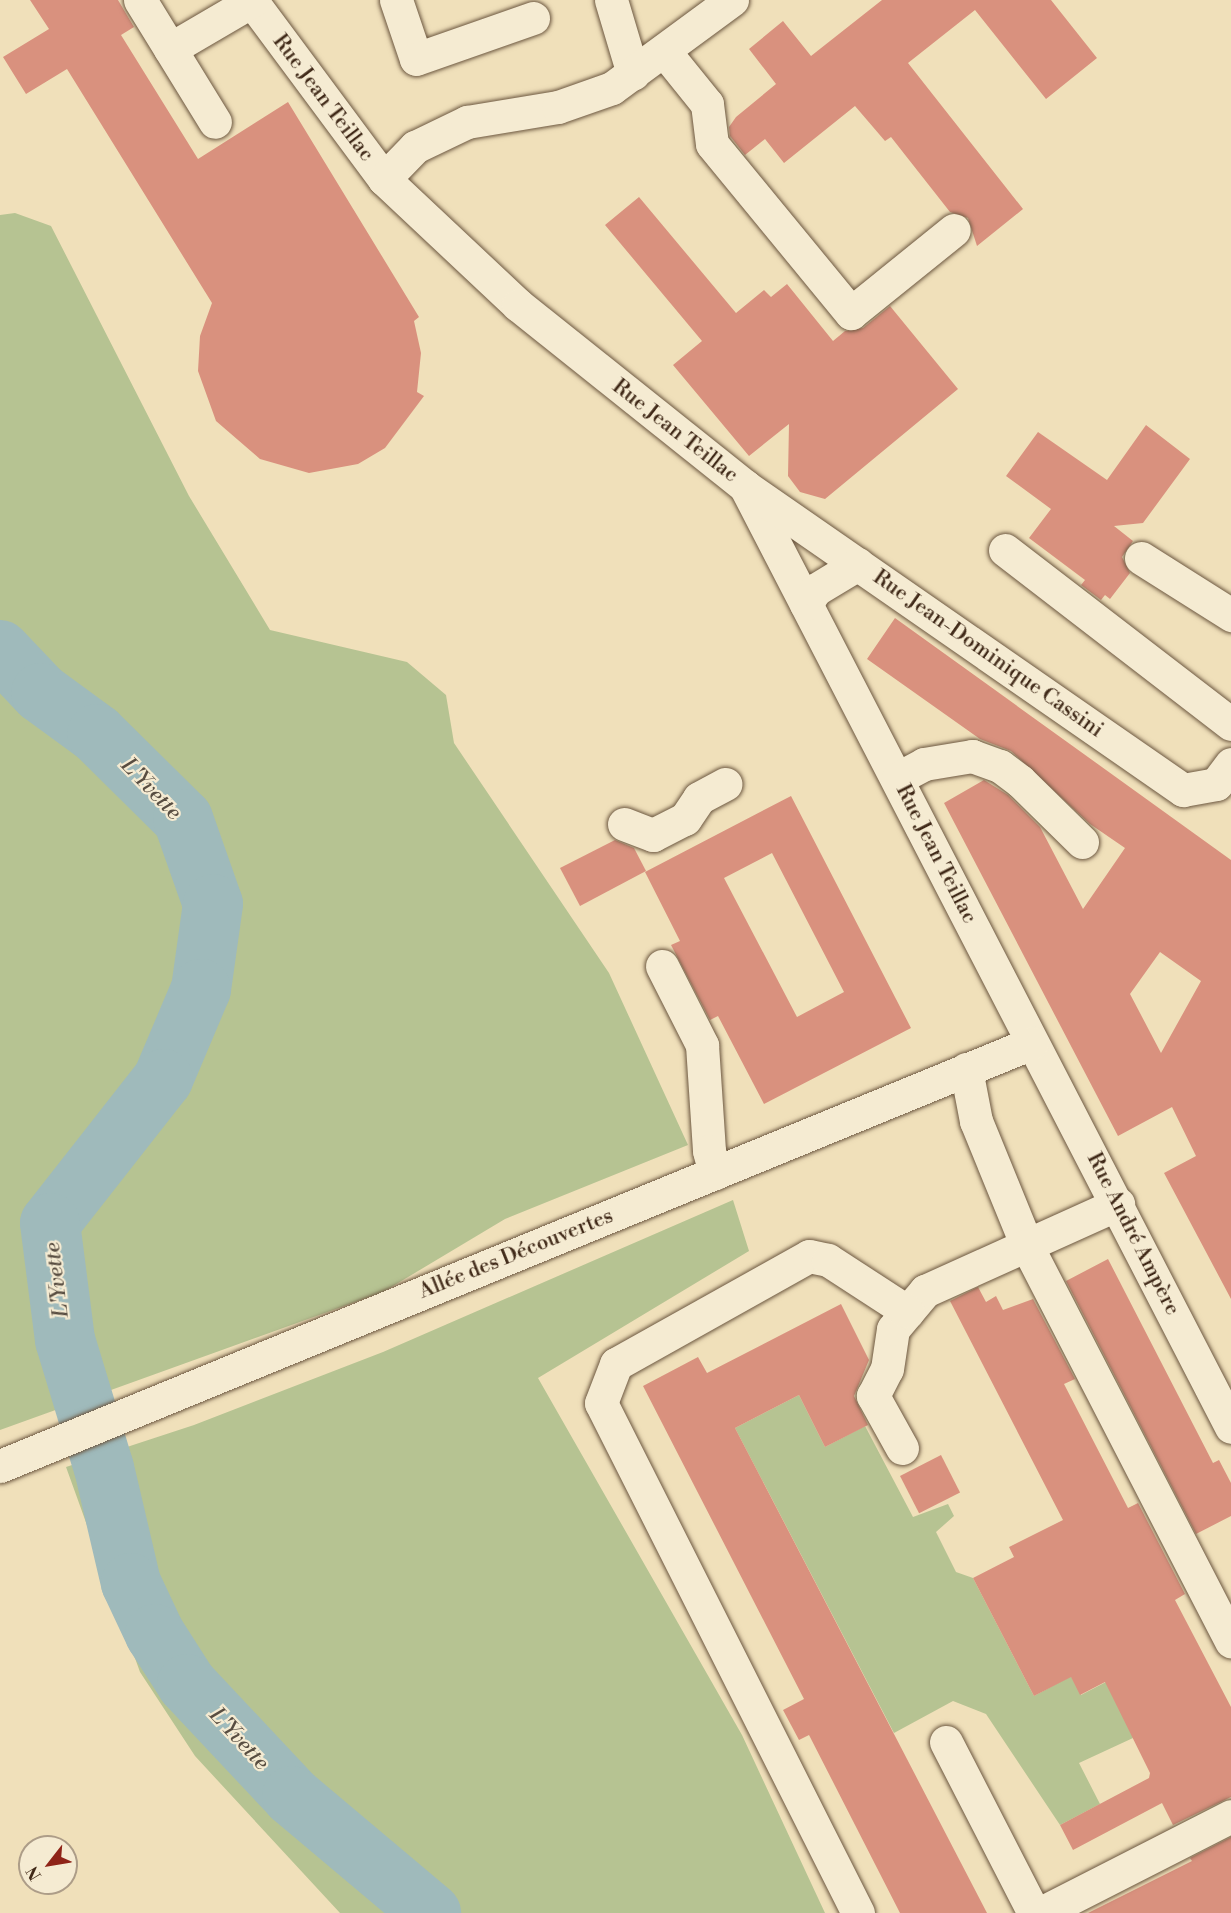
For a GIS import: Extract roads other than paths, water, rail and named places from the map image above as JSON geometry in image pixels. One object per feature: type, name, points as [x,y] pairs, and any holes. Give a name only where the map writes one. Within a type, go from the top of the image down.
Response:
[{"type":"street","points":[[140,0],[215,122]]},
{"type":"street","points":[[170,49],[252,0]]},
{"type":"street","name":"Rue Jean Teillac","points":[[252,0],[384,179],[518,305],[745,486],[898,778],[1032,1043]]},
{"type":"street","points":[[396,0],[416,59],[533,18]]},
{"type":"street","points":[[611,0],[633,74]]},
{"type":"street","points":[[384,179],[415,147],[467,122],[558,106],[612,88],[666,52],[732,0]]},
{"type":"street","points":[[666,52],[707,104],[712,144],[851,313],[954,230]]},
{"type":"street","name":"Rue Jean-Dominique Cassini","points":[[745,486],[1183,790],[1216,784],[1231,764]]},
{"type":"street","points":[[1005,550],[1231,724]]},
{"type":"street","points":[[1141,558],[1231,615]]},
{"type":"street","points":[[806,604],[815,590],[858,564]]},
{"type":"street","points":[[898,778],[924,764],[972,756],[1000,766],[1020,781],[1082,842]]},
{"type":"street","points":[[624,824],[653,835],[685,819],[699,798],[725,784]]},
{"type":"street","points":[[662,966],[702,1045],[709,1151],[715,1173]]},
{"type":"street","name":"Allée des Découvertes","points":[[0,1466],[1032,1043]]},
{"type":"street","name":"Rue André Ampère","points":[[1032,1043],[1118,1204],[1231,1427]]},
{"type":"street","points":[[966,1070],[976,1121],[1027,1246],[1231,1642]]},
{"type":"street","points":[[902,1448],[873,1396],[887,1369],[894,1329],[925,1291],[1118,1204]]},
{"type":"street","points":[[858,1913],[601,1403],[616,1364],[809,1256],[828,1260],[908,1312]]},
{"type":"street","points":[[945,1742],[1034,1913]]},
{"type":"street","points":[[1041,1913],[1231,1816]]},
{"type":"waterway","name":"L'Yvette","points":[[0,650],[41,693],[97,734],[183,819],[213,904],[201,989],[163,1079],[50,1223],[65,1340],[104,1468],[131,1583],[155,1634],[187,1684],[292,1796],[431,1913]]}]
